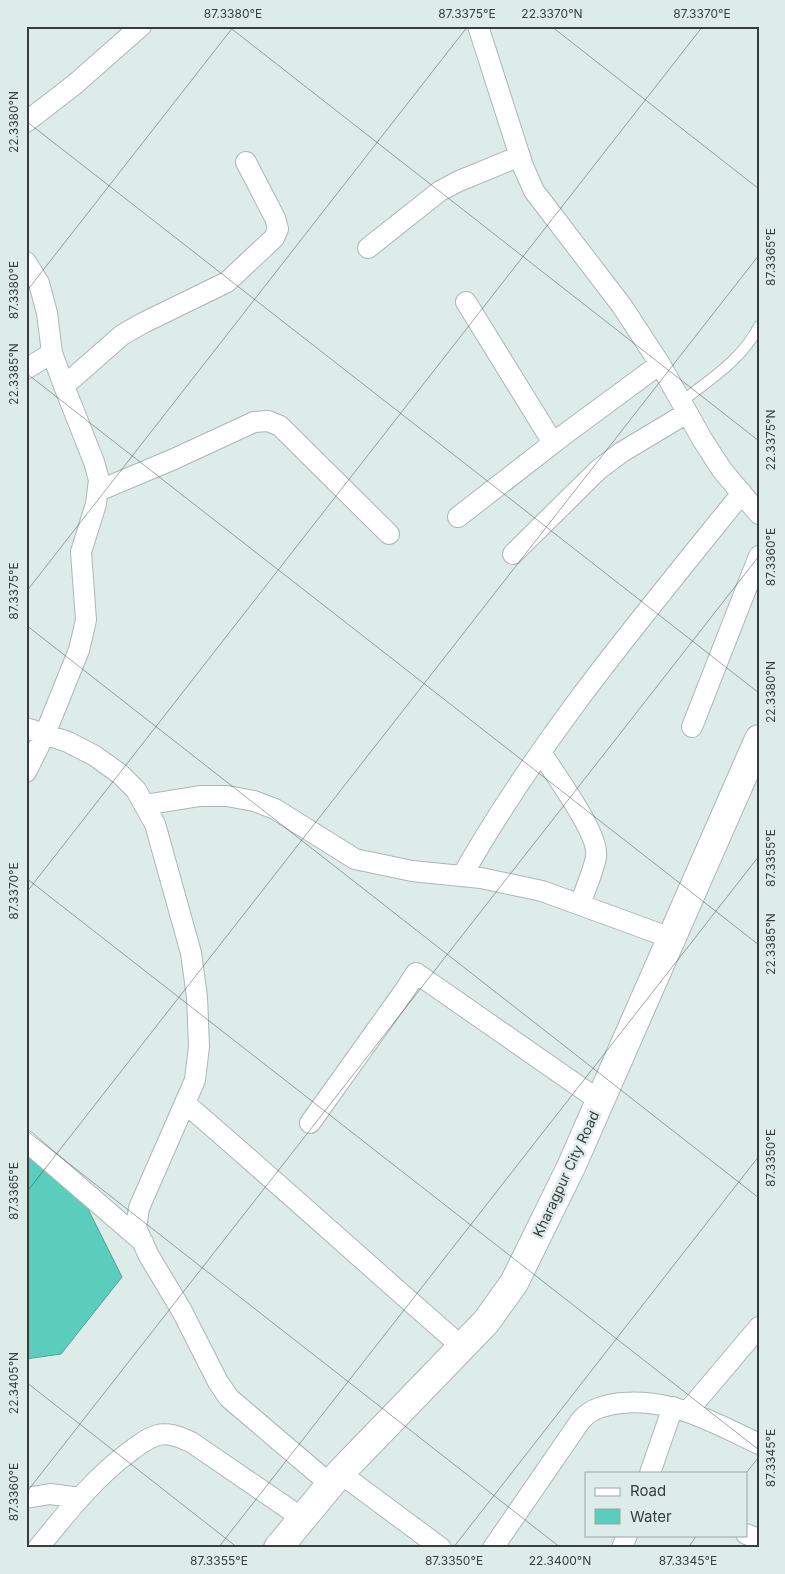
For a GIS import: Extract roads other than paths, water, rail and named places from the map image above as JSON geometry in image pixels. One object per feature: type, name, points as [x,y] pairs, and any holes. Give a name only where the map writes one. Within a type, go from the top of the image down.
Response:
[{"type":"main road","name":"Kharagpur City Road","points":[[278,1548],[335,1478],[486,1322],[514,1283],[571,1167],[759,739]]},
{"type":"street","points":[[26,122],[74,85],[141,26]]},
{"type":"street","points":[[478,26],[520,156],[534,190],[622,306],[660,364],[722,470],[759,514]]},
{"type":"street","points":[[368,248],[440,191],[458,181],[520,156]]},
{"type":"street","points":[[64,386],[122,335],[227,282],[274,238],[278,229],[275,218],[246,162]]},
{"type":"street","points":[[26,262],[39,283],[47,312],[52,352],[94,462],[99,480],[96,504],[81,552],[86,620],[79,650],[36,731],[26,772]]},
{"type":"street","points":[[466,302],[553,444]]},
{"type":"street","points":[[26,369],[52,352]]},
{"type":"street","points":[[458,517],[660,364]]},
{"type":"street","points":[[513,554],[598,470],[684,408]]},
{"type":"street","points":[[98,491],[174,460],[254,422],[268,420],[280,426],[389,534]]},
{"type":"street","points":[[462,876],[501,810],[614,652],[742,493]]},
{"type":"street","points":[[692,727],[759,556]]},
{"type":"street","points":[[36,731],[95,756],[120,774],[136,790],[155,824],[191,953],[197,997],[199,1046],[195,1080],[139,1208],[136,1228],[182,1311],[218,1382],[229,1398],[335,1478],[441,1548]]},
{"type":"street","points":[[541,752],[587,825],[594,842],[596,856],[580,905]]},
{"type":"street","points":[[144,805],[200,796],[226,796],[254,801],[275,809],[355,858],[412,872],[481,878],[542,891],[671,938]]},
{"type":"street","points":[[310,1123],[416,973],[600,1101]]},
{"type":"street","points":[[186,1104],[280,1184],[363,1261],[461,1346]]},
{"type":"street","points":[[26,1141],[143,1242]]},
{"type":"street","points":[[650,1472],[680,1409],[759,1327]]},
{"type":"street","points":[[493,1548],[588,1412],[598,1407],[633,1402],[664,1404],[680,1409],[759,1444]]},
{"type":"street","points":[[38,1548],[80,1498],[112,1466],[142,1442],[158,1435],[172,1435],[191,1442],[302,1518]]},
{"type":"street","points":[[26,1498],[50,1494],[80,1498]]},
{"type":"street","points":[[622,1548],[627,1536]]},
{"type":"lane","points":[[684,408],[739,355],[759,326]]},
{"type":"water","points":[[26,1152],[86,1205],[122,1277],[61,1354],[26,1359]]}]
